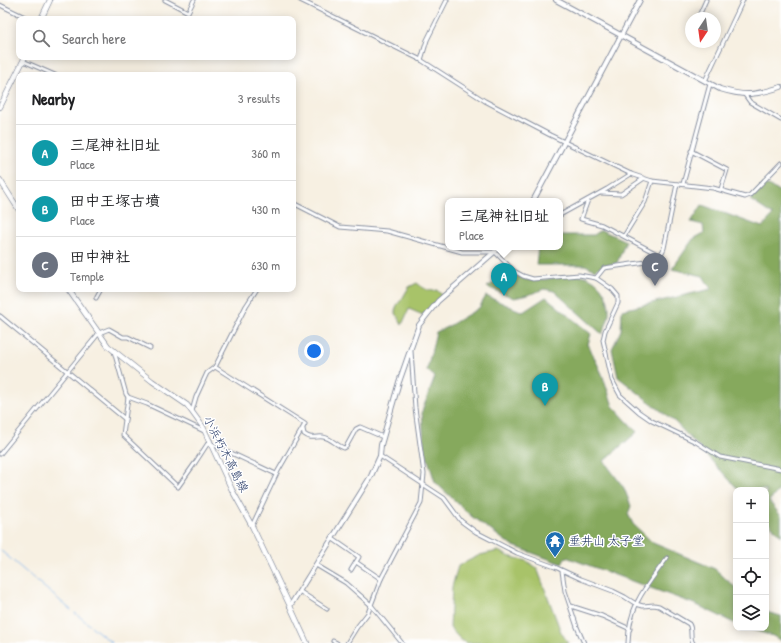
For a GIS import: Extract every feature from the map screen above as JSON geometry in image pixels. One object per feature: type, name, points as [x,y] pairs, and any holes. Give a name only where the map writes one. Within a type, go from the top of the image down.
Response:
[{"type":"main road","points":[[556,0],[710,84],[735,94],[746,95],[781,87]]},
{"type":"main road","points":[[535,198],[640,0]]},
{"type":"main road","points":[[42,16],[48,1]]},
{"type":"main road","points":[[18,72],[24,60]]},
{"type":"main road","points":[[0,107],[16,75]]},
{"type":"main road","points":[[0,180],[16,205]]},
{"type":"main road","points":[[290,606],[365,488],[380,456],[410,347],[419,325],[438,301],[495,252]]},
{"type":"main road","name":"小浜朽木高島線","points":[[71,292],[99,333],[114,351],[152,381],[187,405],[204,427],[232,490],[252,526],[307,643]]},
{"type":"street","points":[[165,0],[188,12],[194,0]]},
{"type":"street","points":[[300,0],[421,60],[485,101],[565,142],[643,179],[721,190],[746,197],[750,195],[781,163]]},
{"type":"street","points":[[421,60],[427,40],[447,0]]},
{"type":"street","points":[[701,12],[706,0]]},
{"type":"street","points":[[705,81],[743,0]]},
{"type":"street","points":[[0,5],[23,16]]},
{"type":"street","points":[[26,60],[49,72]]},
{"type":"street","points":[[683,184],[710,84]]},
{"type":"street","points":[[746,95],[750,102],[781,120]]},
{"type":"street","points":[[691,151],[727,170],[721,190]]},
{"type":"street","points":[[563,213],[631,174]]},
{"type":"street","points":[[600,193],[621,194],[643,179]]},
{"type":"street","points":[[624,236],[645,202],[652,181]]},
{"type":"street","points":[[596,278],[604,268],[652,261],[660,256],[664,248],[677,184]]},
{"type":"street","points":[[588,200],[581,218],[602,225],[660,256]]},
{"type":"street","points":[[296,205],[340,227],[388,232],[445,247]]},
{"type":"street","points":[[455,250],[462,252],[495,252],[514,271],[523,276],[533,278],[579,275],[596,278],[618,296],[618,303],[605,331],[603,340],[612,380],[620,395],[639,412],[652,421],[696,442],[720,457],[781,469]]},
{"type":"street","points":[[96,298],[99,292]]},
{"type":"street","points":[[192,411],[196,397],[207,373],[215,367],[246,306],[255,292]]},
{"type":"street","points":[[0,316],[125,419]]},
{"type":"street","points":[[0,454],[99,333],[109,329],[123,337],[128,337],[150,348]]},
{"type":"street","points":[[348,643],[357,627],[368,613],[381,579],[421,503],[424,474],[415,408],[410,347]]},
{"type":"street","points":[[114,351],[128,397],[123,435],[178,487],[211,442],[276,474]]},
{"type":"street","points":[[215,367],[305,424],[276,474],[252,526]]},
{"type":"street","points":[[128,397],[147,404],[206,432]]},
{"type":"street","points":[[303,429],[304,434],[308,437],[313,438],[321,436],[344,448],[356,429],[360,427],[384,437]]},
{"type":"street","points":[[380,456],[444,498],[461,521],[476,532],[510,550],[625,597],[636,604],[643,606],[658,606],[688,624],[691,628],[691,639],[693,643]]},
{"type":"street","points":[[333,539],[359,557],[351,570]]},
{"type":"street","points":[[628,643],[636,604],[645,586],[667,558]]},
{"type":"street","points":[[356,562],[381,579]]},
{"type":"street","points":[[316,565],[346,583],[371,605],[402,643]]},
{"type":"street","points":[[562,571],[565,591],[584,643]]},
{"type":"street","points":[[300,591],[327,609]]},
{"type":"street","points":[[571,606],[602,616],[630,629]]},
{"type":"street","points":[[333,641],[337,643]]},
{"type":"green space","points":[[764,184],[781,192],[781,488],[769,501],[769,487],[736,487],[675,422],[618,377],[612,349],[621,330],[622,310],[711,289],[703,276],[672,269],[693,239],[704,233],[703,225],[691,222],[702,205],[762,227],[773,215],[750,200]]},
{"type":"green space","points":[[601,230],[626,241],[617,263],[602,266],[595,270],[585,265],[536,265],[538,250],[563,250],[563,235],[594,235]]},
{"type":"green space","points":[[510,273],[528,280],[582,275],[595,281],[604,292],[609,306],[607,324],[602,334],[554,291],[544,289],[514,298],[487,287]]},
{"type":"green space","points":[[417,283],[429,290],[437,290],[442,295],[423,315],[409,309],[402,325],[395,311],[397,305],[409,287]]},
{"type":"green space","points":[[486,296],[523,312],[546,297],[591,334],[588,344],[602,374],[613,406],[637,432],[604,461],[624,488],[631,506],[628,514],[633,524],[653,543],[715,569],[733,585],[733,623],[697,605],[566,557],[562,564],[511,545],[471,516],[435,482],[424,447],[422,411],[435,377],[427,370],[436,332],[479,308]]},
{"type":"green space","points":[[769,501],[781,516],[781,536],[769,523]]},
{"type":"green space","points":[[498,551],[508,556],[527,561],[537,568],[561,632],[568,643],[466,643],[450,628],[452,587],[458,566],[480,555]]},
{"type":"green space","points":[[769,613],[781,616],[781,641],[773,636],[756,631],[769,631]]},
{"type":"waterway","points":[[0,550],[71,610]]},
{"type":"waterway","points":[[75,613],[112,643]]},
{"type":"place","name":"田中神社","points":[[655,286]]},
{"type":"place","name":"三尾神社旧址","points":[[504,296]]},
{"type":"place","name":"田中王塚古墳","points":[[545,406]]},
{"type":"place","name":"垂井山 太子堂","points":[[555,558]]}]
